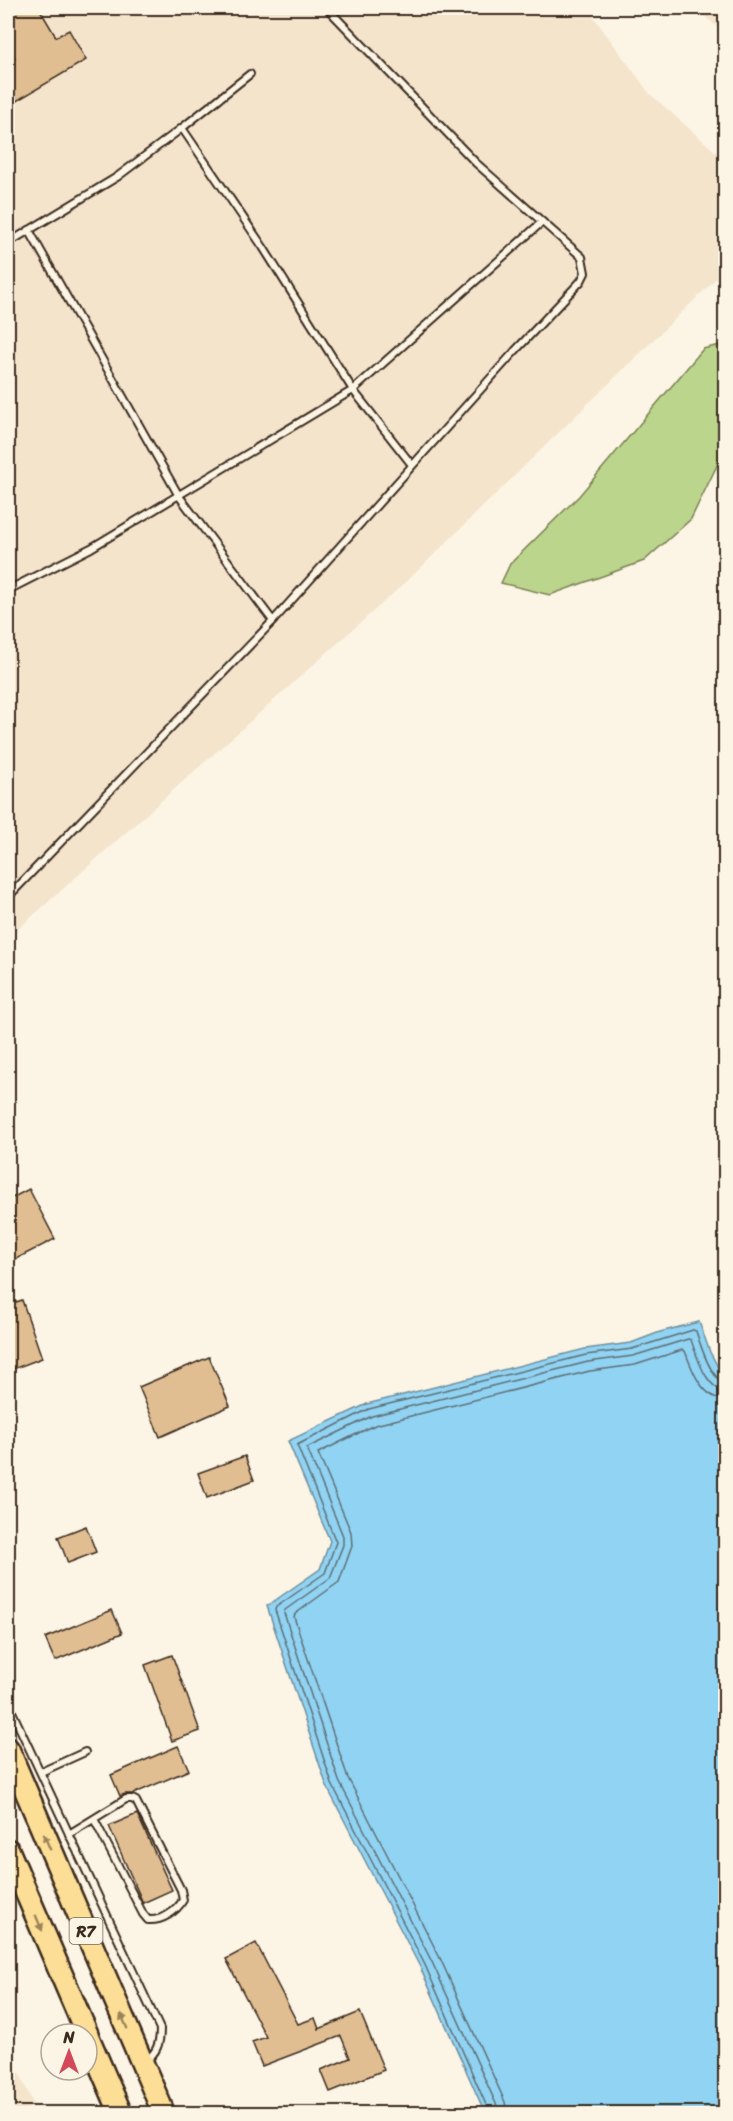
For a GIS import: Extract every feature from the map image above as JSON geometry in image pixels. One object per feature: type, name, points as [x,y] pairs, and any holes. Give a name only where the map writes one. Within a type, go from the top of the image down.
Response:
[{"type":"highway","name":"R7","points":[[8,1749],[164,2114]]},
{"type":"highway","name":"R7","points":[[8,1850],[81,2022]]},
{"type":"highway","name":"R7","points":[[99,2063],[121,2114]]},
{"type":"lane","points":[[8,897],[273,621],[515,351],[581,281],[585,273],[582,257],[476,163],[327,8]]},
{"type":"lane","points":[[8,243],[117,177],[182,129],[250,74]]},
{"type":"lane","points":[[182,129],[263,247],[353,390],[412,465]]},
{"type":"lane","points":[[8,590],[91,548],[353,390],[542,222]]},
{"type":"lane","points":[[29,230],[179,496],[273,621]]},
{"type":"lane","points":[[8,1703],[160,2029],[160,2041],[155,2054],[143,2064]]},
{"type":"lane","points":[[41,1772],[85,1752]]},
{"type":"lane","points":[[69,1834],[126,1799],[132,1798],[136,1801],[181,1890],[183,1900],[178,1908],[158,1920],[148,1920],[94,1819]]},
{"type":"shaded area","points":[[8,8],[587,8],[650,94],[725,160],[725,270],[406,582],[8,938]]},
{"type":"shaded area","points":[[694,8],[725,8],[725,33]]},
{"type":"shaded area","points":[[8,2047],[34,2106],[19,2113],[8,2113]]},
{"type":"green space","points":[[725,344],[725,449],[691,519],[644,561],[550,595],[501,583],[510,564],[579,496],[703,349]]},
{"type":"water","points":[[699,1322],[710,1352],[726,1382],[725,2113],[485,2113],[420,1967],[327,1787],[267,1606],[320,1569],[330,1541],[288,1441],[367,1404],[585,1349],[631,1343],[660,1332]]},
{"type":"building","points":[[8,8],[39,8],[56,37],[69,30],[86,60],[8,106],[8,63],[15,58],[8,46]]},
{"type":"building","points":[[29,1189],[55,1239],[8,1263],[8,1200]]},
{"type":"building","points":[[22,1300],[42,1358],[8,1371],[8,1305]]},
{"type":"building","points":[[209,1357],[230,1406],[160,1437],[139,1387]]},
{"type":"building","points":[[245,1456],[254,1480],[207,1498],[198,1473]]},
{"type":"building","points":[[86,1526],[96,1552],[68,1563],[58,1537]]},
{"type":"building","points":[[112,1610],[122,1633],[55,1661],[45,1638]]},
{"type":"building","points":[[172,1655],[200,1731],[172,1741],[145,1665]]},
{"type":"building","points":[[178,1746],[189,1770],[133,1794],[120,1796],[111,1775]]},
{"type":"building","points":[[137,1814],[172,1890],[143,1903],[109,1826]]},
{"type":"building","points":[[256,1943],[298,2024],[315,2018],[319,2029],[360,2012],[384,2070],[330,2092],[321,2070],[350,2058],[341,2036],[262,2066],[252,2042],[266,2037],[226,1959]]}]
